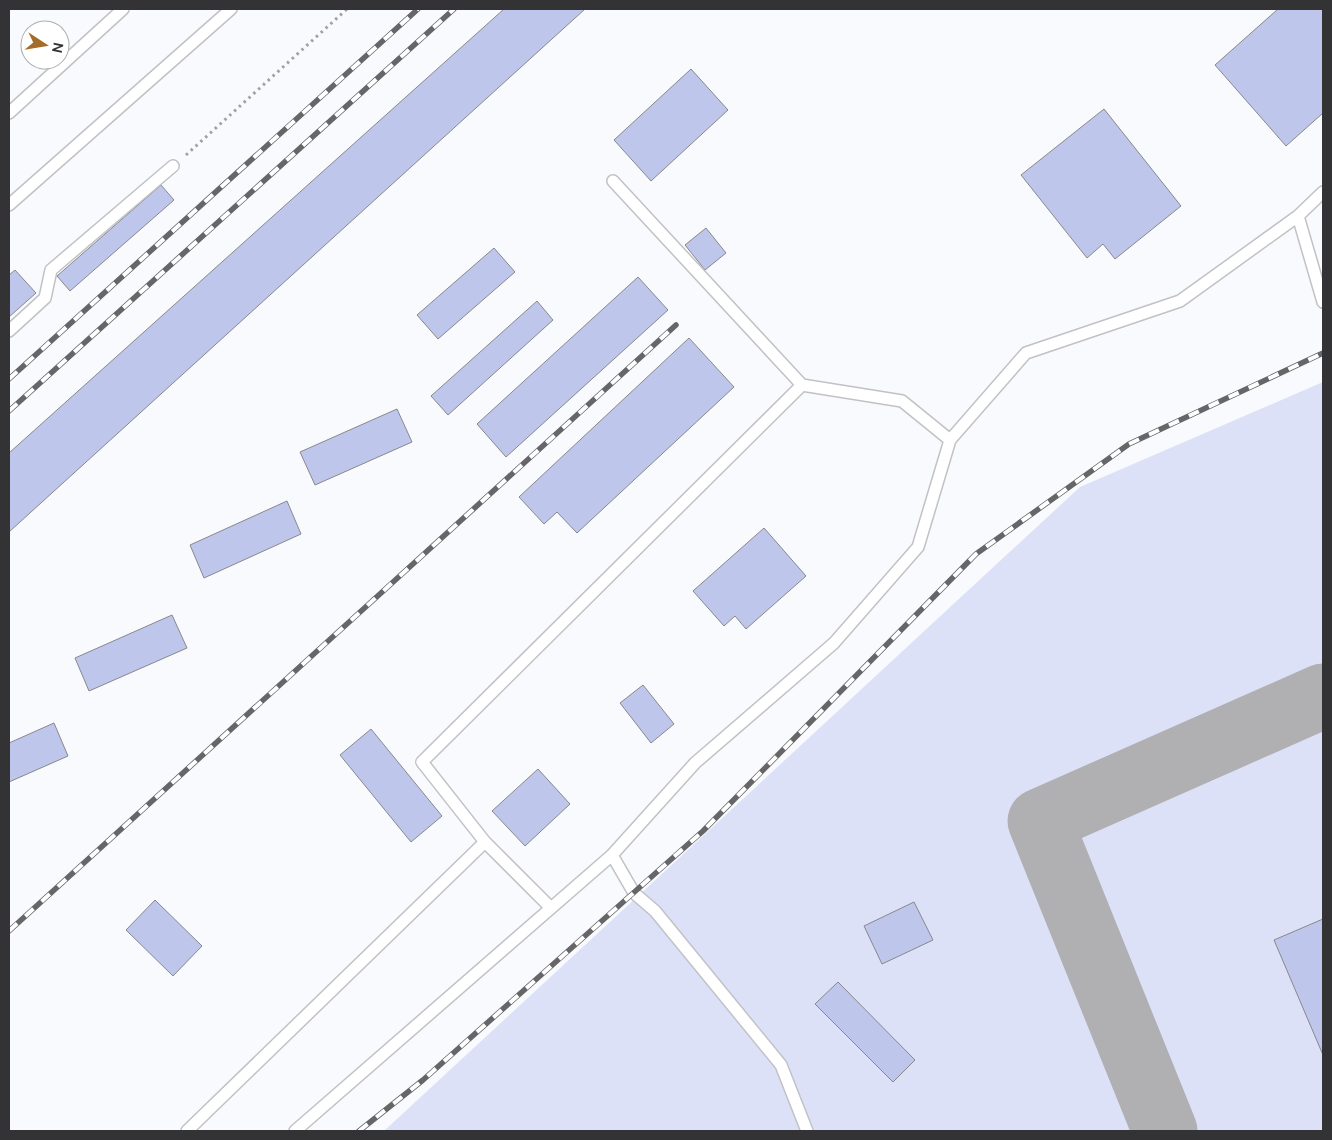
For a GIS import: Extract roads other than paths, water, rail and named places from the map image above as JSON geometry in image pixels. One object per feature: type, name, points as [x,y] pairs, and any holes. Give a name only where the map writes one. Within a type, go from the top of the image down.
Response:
[{"type":"lane","points":[[9,113],[123,9]]},
{"type":"lane","points":[[9,205],[231,9]]},
{"type":"lane","points":[[9,331],[45,298],[51,270],[173,166]]},
{"type":"lane","points":[[613,181],[802,385],[902,401],[950,440]]},
{"type":"lane","points":[[295,1131],[612,855],[695,763],[834,643],[918,547],[950,440],[1026,353],[1180,301],[1298,216],[1323,192]]},
{"type":"lane","points":[[1298,216],[1323,302]]},
{"type":"lane","points":[[551,908],[486,842],[422,762],[802,385]]},
{"type":"lane","points":[[187,1131],[486,842]]},
{"type":"lane","points":[[612,855],[634,893],[655,911],[781,1065],[807,1131]]},
{"type":"railway","points":[[9,379],[418,9]]},
{"type":"railway","points":[[9,411],[454,9]]},
{"type":"railway","points":[[9,931],[676,325]]},
{"type":"railway","points":[[359,1131],[423,1080],[703,831],[976,554],[1129,444],[1323,353]]}]
